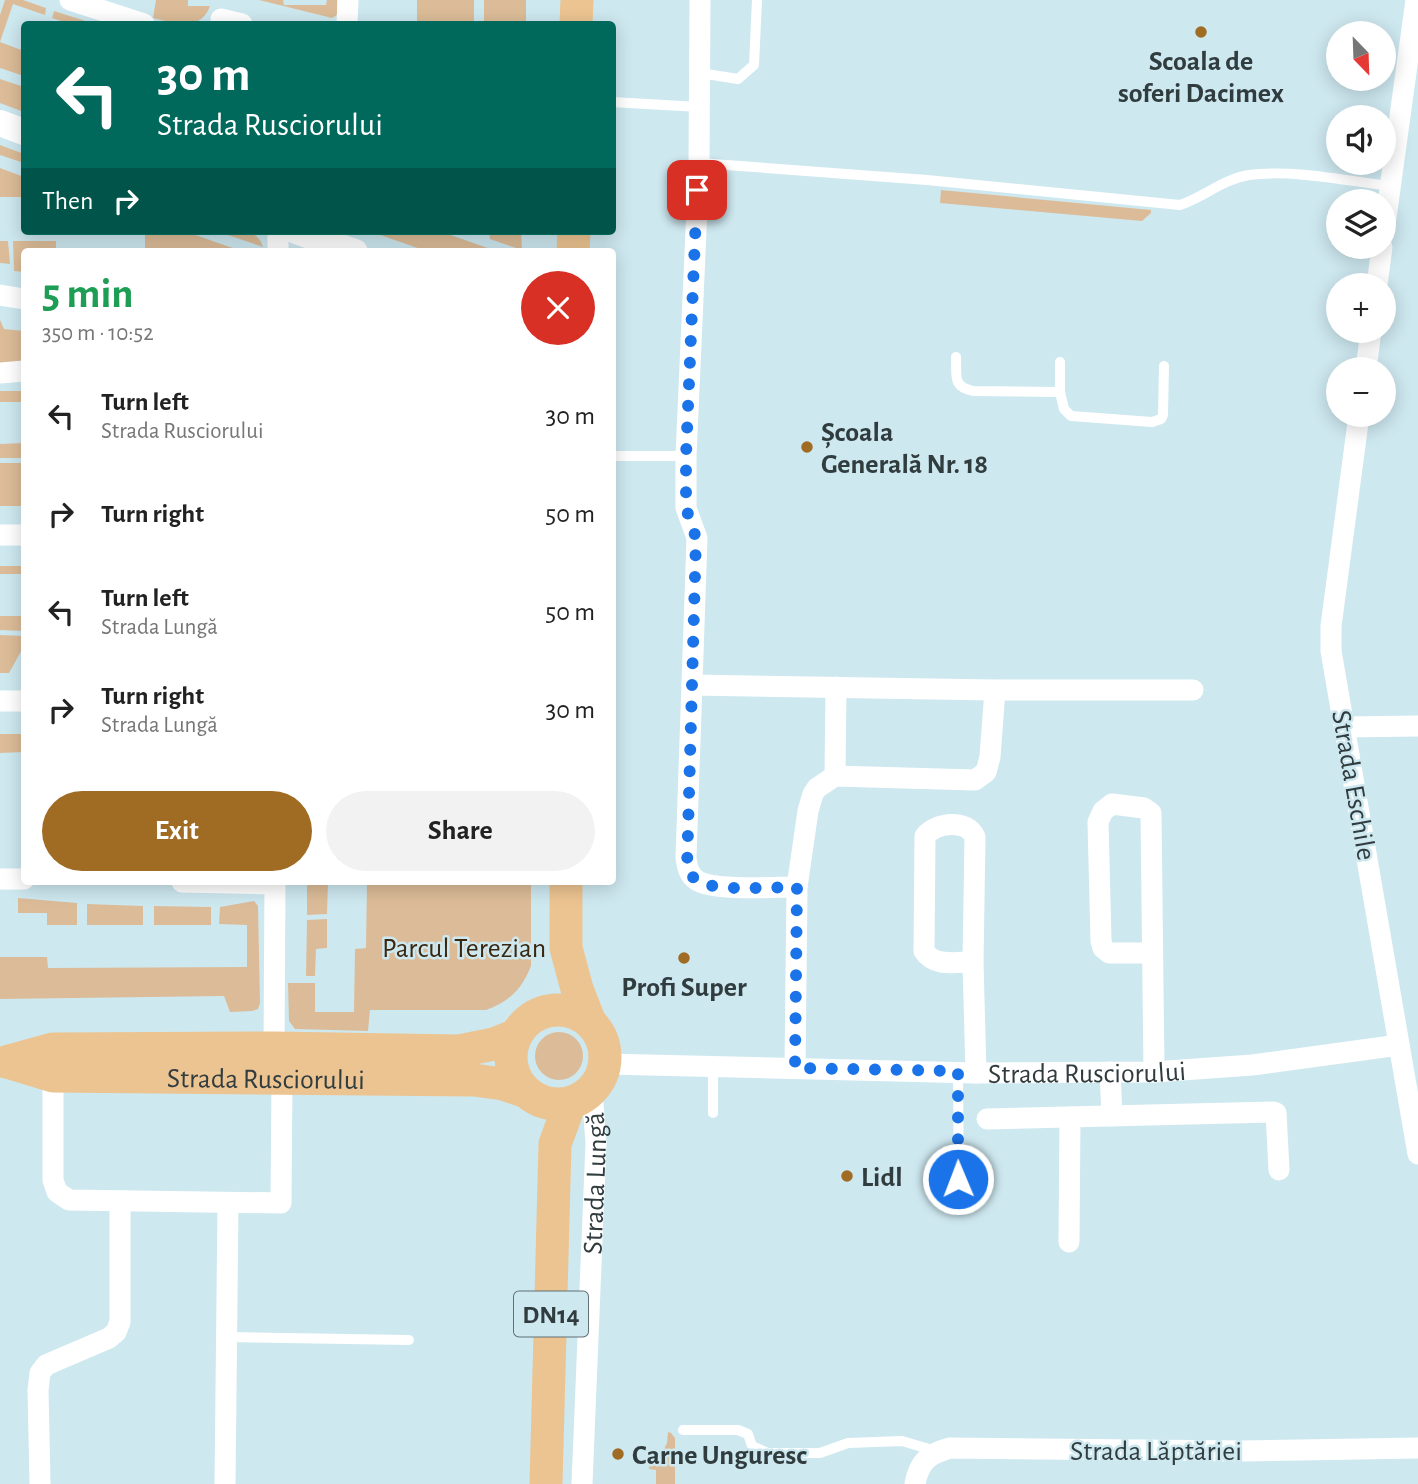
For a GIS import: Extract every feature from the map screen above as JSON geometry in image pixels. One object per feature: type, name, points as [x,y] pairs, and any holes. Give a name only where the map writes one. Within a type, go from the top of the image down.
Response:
[{"type":"main road","points":[[576,21],[577,0]]},
{"type":"main road","points":[[566,885],[566,948],[589,1020],[599,1033],[605,1048],[589,1086],[558,1105],[529,1095],[515,1079],[511,1049],[525,1025],[550,993],[566,948]]},
{"type":"main road","points":[[525,1025],[548,1010],[562,1009],[589,1020]]},
{"type":"main road","name":"Strada Rusciorului","points":[[3,1062],[53,1076],[459,1051],[484,1047],[525,1025]]},
{"type":"main road","name":"Strada Rusciorului","points":[[3,1062],[53,1049],[278,1063],[474,1080],[503,1084],[529,1095]]},
{"type":"main road","name":"Strada Lungă","points":[[546,1484],[555,1144],[589,1086]]},
{"type":"main road","name":"Strada Lungă","points":[[529,1095],[555,1144]]},
{"type":"street","points":[[70,0],[135,21]]},
{"type":"street","points":[[347,21],[348,0]]},
{"type":"street","points":[[701,0],[699,163],[686,456],[686,508],[696,538],[687,868],[699,882],[716,886],[797,887]]},
{"type":"street","points":[[1391,189],[1416,0]]},
{"type":"street","points":[[217,14],[234,21]]},
{"type":"street","points":[[0,123],[21,131]]},
{"type":"street","points":[[307,235],[344,248]]},
{"type":"street","points":[[0,295],[21,298]]},
{"type":"street","points":[[0,373],[21,371]]},
{"type":"street","name":"Strada Eschile","points":[[1358,427],[1331,626],[1331,651],[1418,1154]]},
{"type":"street","points":[[0,535],[21,535]]},
{"type":"street","points":[[692,685],[1193,690]]},
{"type":"street","points":[[835,776],[836,687]]},
{"type":"street","points":[[795,1068],[797,887],[813,794],[817,788],[835,776],[975,780],[986,772],[995,690]]},
{"type":"street","points":[[0,701],[21,701]]},
{"type":"street","points":[[1345,727],[1418,726]]},
{"type":"street","points":[[1152,953],[1109,953],[1101,942],[1098,822],[1112,804],[1144,808],[1151,813],[1154,1072]]},
{"type":"street","points":[[967,1072],[973,962],[975,837],[972,830],[965,826],[938,826],[925,836],[924,951],[929,959],[938,962],[973,962]]},
{"type":"street","points":[[0,879],[21,879]]},
{"type":"street","points":[[53,1076],[53,1180],[57,1192],[69,1200],[281,1203],[275,885]]},
{"type":"street","name":"Strada Rusciorului","points":[[589,1086],[713,1067],[967,1072],[1154,1072],[1252,1065],[1399,1045]]},
{"type":"street","points":[[1110,1072],[1112,1116]]},
{"type":"street","name":"Strada Lungă","points":[[582,1484],[596,1143],[589,1086]]},
{"type":"street","name":"Strada Rusciorului","points":[[987,1119],[1273,1112],[1276,1113],[1279,1170]]},
{"type":"street","name":"Strada Rusciorului","points":[[1069,1242],[1070,1117]]},
{"type":"street","points":[[40,1484],[40,1373],[46,1365],[109,1338],[116,1332],[120,1322],[120,1202]]},
{"type":"street","points":[[225,1484],[228,1203]]},
{"type":"street","name":"Strada Lăptăriei","points":[[938,1451],[950,1448],[1216,1451],[1418,1448]]},
{"type":"street","points":[[915,1484],[921,1463],[938,1451]]},
{"type":"lane","points":[[700,73],[738,79],[754,65],[757,0]]},
{"type":"lane","points":[[616,102],[699,107]]},
{"type":"lane","points":[[699,163],[927,180],[1180,205],[1194,200],[1214,187],[1250,175],[1306,176],[1391,186]]},
{"type":"lane","points":[[956,357],[957,383],[961,388],[973,391],[1060,392]]},
{"type":"lane","points":[[1060,362],[1060,392],[1064,410],[1071,416],[1152,422],[1161,419],[1163,415],[1164,366]]},
{"type":"lane","points":[[616,456],[686,456]]},
{"type":"lane","points":[[713,1067],[713,1114]]},
{"type":"lane","points":[[959,1200],[967,1072]]},
{"type":"lane","points":[[226,1338],[410,1340]]},
{"type":"lane","points":[[683,1430],[738,1430],[748,1434],[752,1446],[768,1453],[820,1453],[848,1443],[902,1441],[938,1451]]},
{"type":"green space","points":[[5,0],[23,0],[46,8],[45,15],[13,4],[0,42],[0,15]]},
{"type":"green space","points":[[156,0],[188,0],[188,6],[210,6],[198,21],[153,18]]},
{"type":"green space","points":[[259,0],[283,0],[284,5],[326,5],[327,0],[337,0],[337,15],[332,18]]},
{"type":"green space","points":[[417,0],[474,0],[474,21],[417,21]]},
{"type":"green space","points":[[484,0],[526,0],[526,21],[484,21]]},
{"type":"green space","points":[[54,11],[86,21],[62,21],[52,18]]},
{"type":"green space","points":[[0,42],[21,50],[21,75],[0,68]]},
{"type":"green space","points":[[0,79],[21,86],[21,111],[0,103]]},
{"type":"green space","points":[[0,145],[21,153],[21,162],[0,155]]},
{"type":"green space","points":[[0,168],[21,176],[21,197],[0,197]]},
{"type":"green space","points":[[941,190],[1151,210],[1151,213],[1142,221],[940,203]]},
{"type":"green space","points":[[145,235],[195,235],[233,248],[145,248]]},
{"type":"green space","points":[[228,235],[254,235],[263,247]]},
{"type":"green space","points":[[380,235],[450,235],[488,248],[418,248]]},
{"type":"green space","points":[[490,235],[521,235],[522,248],[516,248],[490,239]]},
{"type":"green space","points":[[0,241],[8,241],[10,264],[0,263]]},
{"type":"green space","points":[[13,241],[56,241],[56,248],[21,248],[21,272],[14,271]]},
{"type":"green space","points":[[0,320],[4,329],[21,331],[21,365],[0,364]]},
{"type":"green space","points":[[0,391],[21,391],[21,402],[0,402]]},
{"type":"green space","points":[[21,443],[21,458],[0,458],[0,444]]},
{"type":"green space","points":[[0,463],[21,463],[21,506],[0,506]]},
{"type":"green space","points":[[0,566],[21,566],[21,574],[0,574]]},
{"type":"green space","points":[[0,616],[21,616],[21,631],[0,630]]},
{"type":"green space","points":[[0,635],[21,636],[21,651],[9,673],[0,673]]},
{"type":"green space","points":[[0,734],[21,734],[21,752],[0,753]]},
{"type":"green space","points":[[307,885],[328,885],[327,914],[307,915]]},
{"type":"green space","name":"Parcul Terezian","points":[[367,885],[531,885],[531,966],[508,999],[486,1010],[370,1010],[368,1031],[295,1029],[289,1021],[288,983],[315,983],[315,1012],[354,1012],[355,949],[366,948]]},
{"type":"green space","points":[[18,898],[77,903],[77,925],[47,925],[47,913],[18,913]]},
{"type":"green space","points":[[254,901],[258,906],[258,1009],[230,1012],[224,996],[0,999],[0,957],[47,957],[48,968],[247,967],[247,925],[219,924],[220,907]]},
{"type":"green space","points":[[87,904],[143,906],[143,925],[87,925]]},
{"type":"green space","points":[[154,906],[211,907],[211,925],[154,925]]},
{"type":"green space","points":[[327,919],[327,948],[316,949],[315,976],[306,976],[307,920]]},
{"type":"green space","points":[[559,1032],[576,1039],[583,1056],[576,1073],[559,1080],[542,1073],[535,1056],[542,1039]]},
{"type":"green space","points":[[668,1432],[675,1438],[675,1484],[656,1484],[656,1470],[649,1469],[650,1454],[662,1453]]},
{"type":"place","name":"Scoala de soferi Dacimex","points":[[1201,32]]},
{"type":"place","name":"Școala Generală Nr. 18","points":[[807,447]]},
{"type":"place","name":"Profi Super","points":[[684,958]]},
{"type":"place","name":"Lidl","points":[[847,1176]]},
{"type":"place","name":"Carne Unguresc","points":[[618,1454]]},
{"type":"route","points":[[697,190],[686,456],[686,508],[696,538],[687,868],[699,882],[716,886],[797,887],[795,1068],[958,1071],[958,1179]]}]
